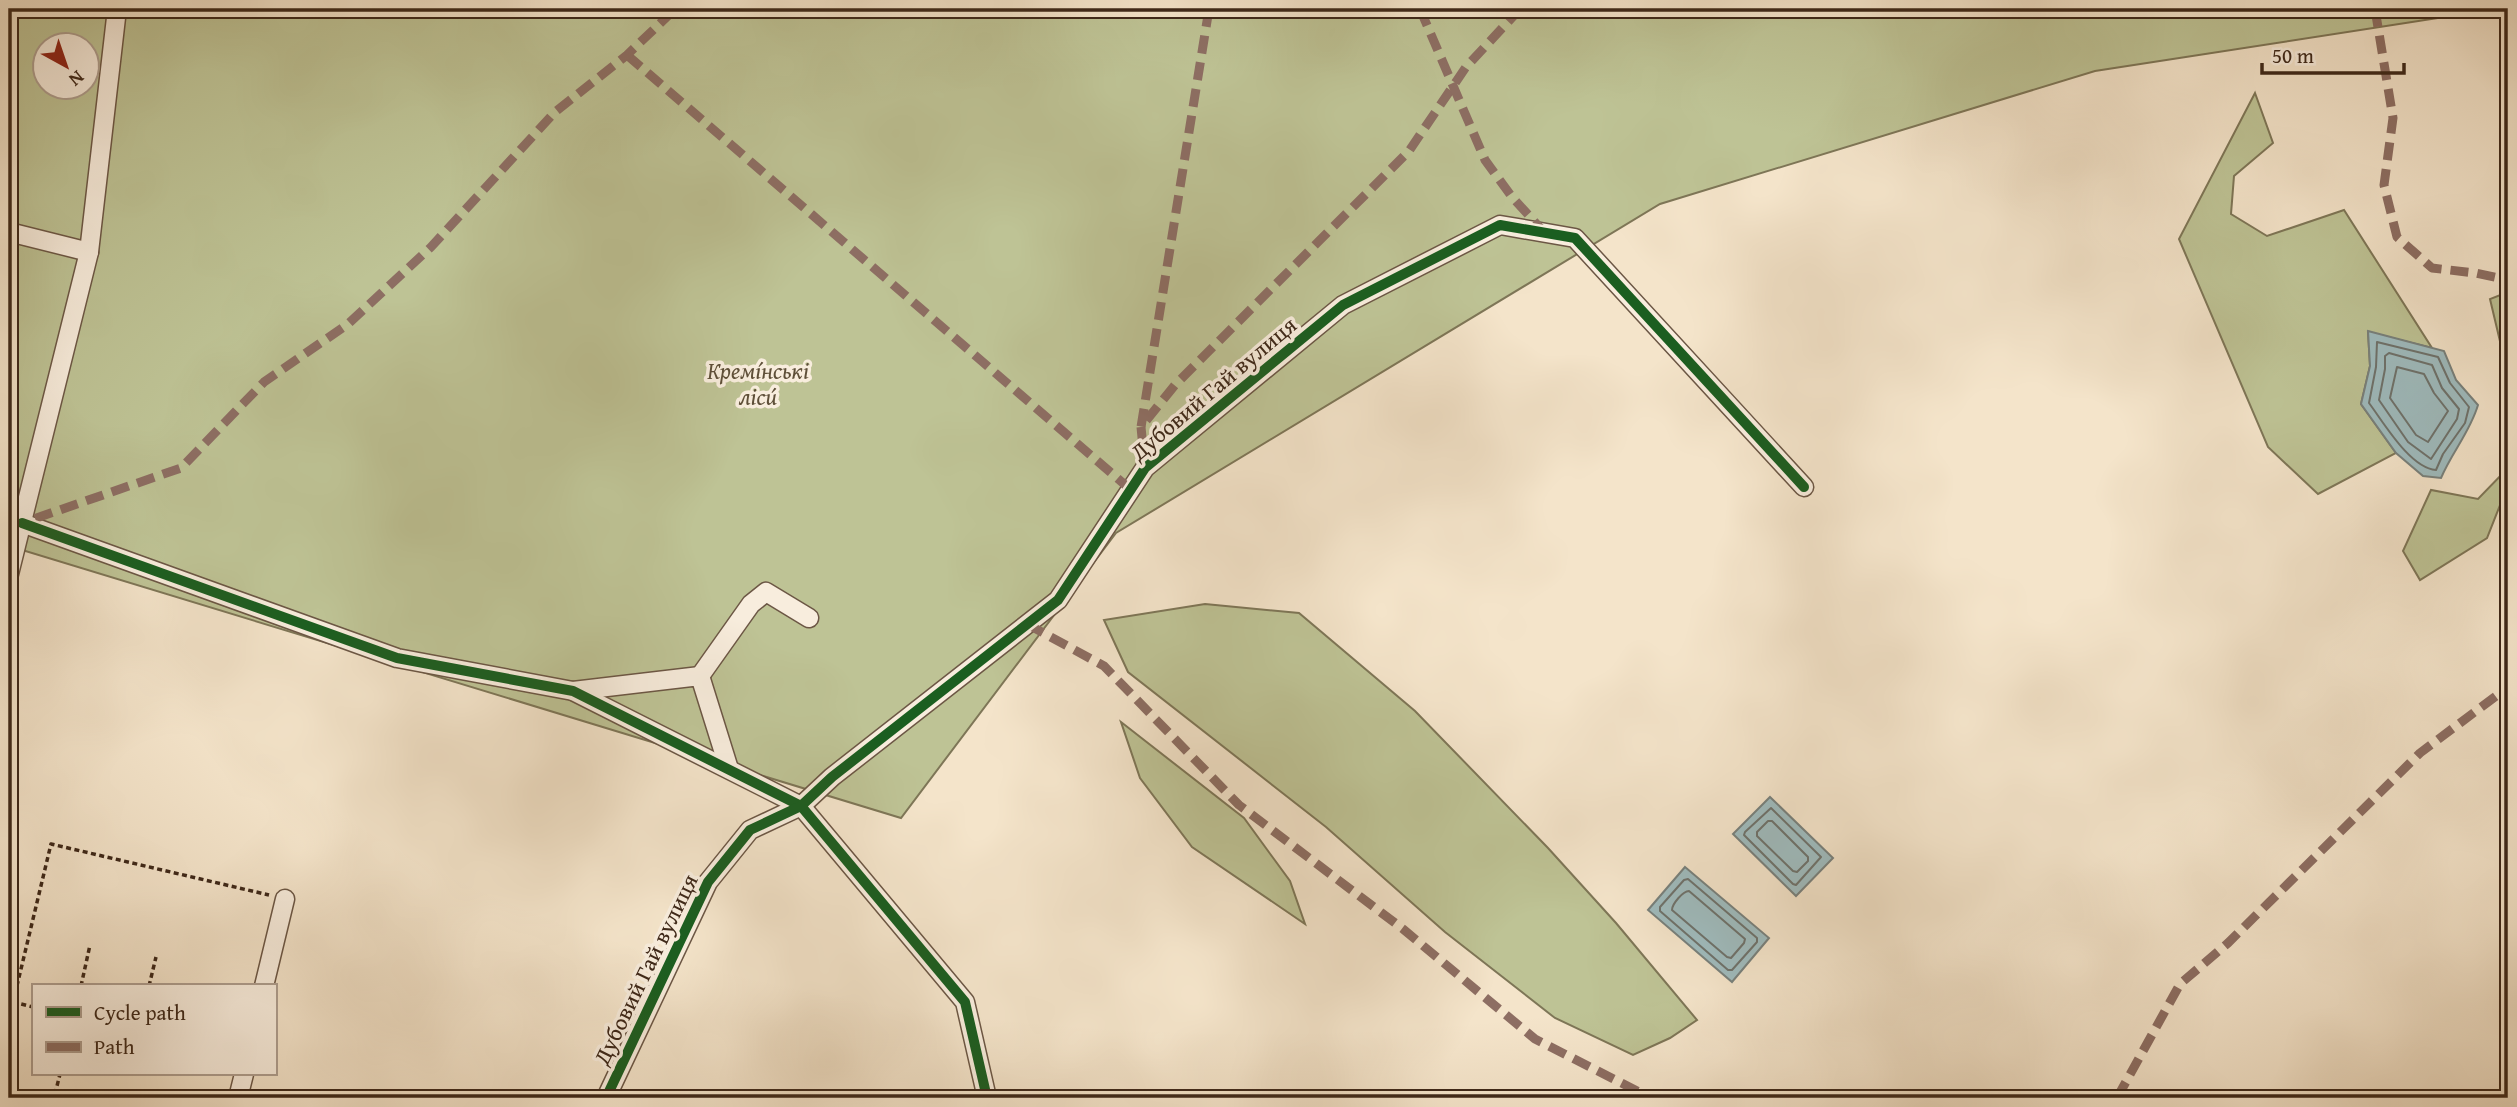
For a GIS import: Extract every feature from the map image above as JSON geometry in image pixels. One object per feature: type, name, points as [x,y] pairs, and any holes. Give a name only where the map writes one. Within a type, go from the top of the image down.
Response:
[{"type":"street","points":[[9,574],[89,253],[117,9]]},
{"type":"street","name":"Дубовий Гай вулиця","points":[[606,1098],[708,883],[750,830],[801,806],[832,778],[1058,600],[1145,468],[1343,305],[1500,225],[1575,238],[1804,487]]},
{"type":"street","points":[[9,232],[89,253]]},
{"type":"street","points":[[22,523],[397,658],[573,691],[801,806],[965,1002],[987,1098]]},
{"type":"street","points":[[573,691],[700,676],[751,604],[766,592],[809,618]]},
{"type":"street","points":[[700,676],[729,769]]},
{"type":"street","points":[[264,984],[285,899]]},
{"type":"street","points":[[238,1098],[244,1076]]},
{"type":"path","points":[[9,1019],[51,844],[285,899]]},
{"type":"path","points":[[80,984],[90,945]]},
{"type":"path","points":[[149,984],[156,957]]},
{"type":"path","points":[[9,994],[15,996]]},
{"type":"path","points":[[13,1002],[32,1007]]},
{"type":"path","points":[[55,1094],[60,1076]]},
{"type":"green space","name":"Кремі́нські ліси́","points":[[9,9],[2496,9],[2095,71],[1660,204],[1116,533],[901,818],[9,546]]},
{"type":"green space","points":[[2255,93],[2273,143],[2234,176],[2231,214],[2267,236],[2344,210],[2432,348],[2368,332],[2370,366],[2361,404],[2396,453],[2318,494],[2268,447],[2179,239]]},
{"type":"green space","points":[[2508,292],[2508,375],[2490,299]]},
{"type":"green space","points":[[2508,468],[2508,485],[2487,538],[2420,580],[2403,551],[2431,490],[2478,499]]},
{"type":"green space","points":[[1205,604],[1299,613],[1415,711],[1548,848],[1616,923],[1697,1020],[1670,1038],[1633,1055],[1555,1018],[1445,932],[1326,827],[1128,672],[1104,620]]},
{"type":"green space","points":[[1121,722],[1244,818],[1290,881],[1305,924],[1192,847],[1140,778]]},
{"type":"water","points":[[2368,331],[2444,351],[2456,380],[2478,405],[2441,478],[2423,476],[2396,453],[2361,404],[2370,366]]},
{"type":"water","points":[[1770,797],[1833,858],[1796,896],[1733,834]]},
{"type":"water","points":[[1685,867],[1769,938],[1732,982],[1648,910]]},
{"type":"marked path","points":[[9,525],[22,523],[181,468],[264,382],[348,324],[431,247],[555,112],[627,55],[675,9]]},
{"type":"marked path","points":[[1209,9],[1141,427],[1175,385],[1409,151],[1466,67],[1520,9]]},
{"type":"marked path","points":[[1420,9],[1485,160],[1512,197],[1543,231]]},
{"type":"marked path","points":[[2375,9],[2393,118],[2384,185],[2397,237],[2432,268],[2508,280]]},
{"type":"marked path","points":[[627,55],[1131,490]]},
{"type":"marked path","points":[[1141,427],[1145,468]]},
{"type":"marked path","points":[[1027,624],[1104,666],[1239,805],[1403,929],[1535,1039],[1651,1098]]},
{"type":"marked path","points":[[2117,1098],[2180,984],[2228,943],[2420,753],[2508,687]]},
{"type":"cycle path","points":[[606,1098],[708,882],[750,830],[801,806],[832,777],[1058,600],[1145,468],[1343,305],[1500,225],[1575,238],[1804,487]]},
{"type":"cycle path","points":[[22,523],[397,658],[573,691],[801,806],[965,1002],[987,1098]]}]
